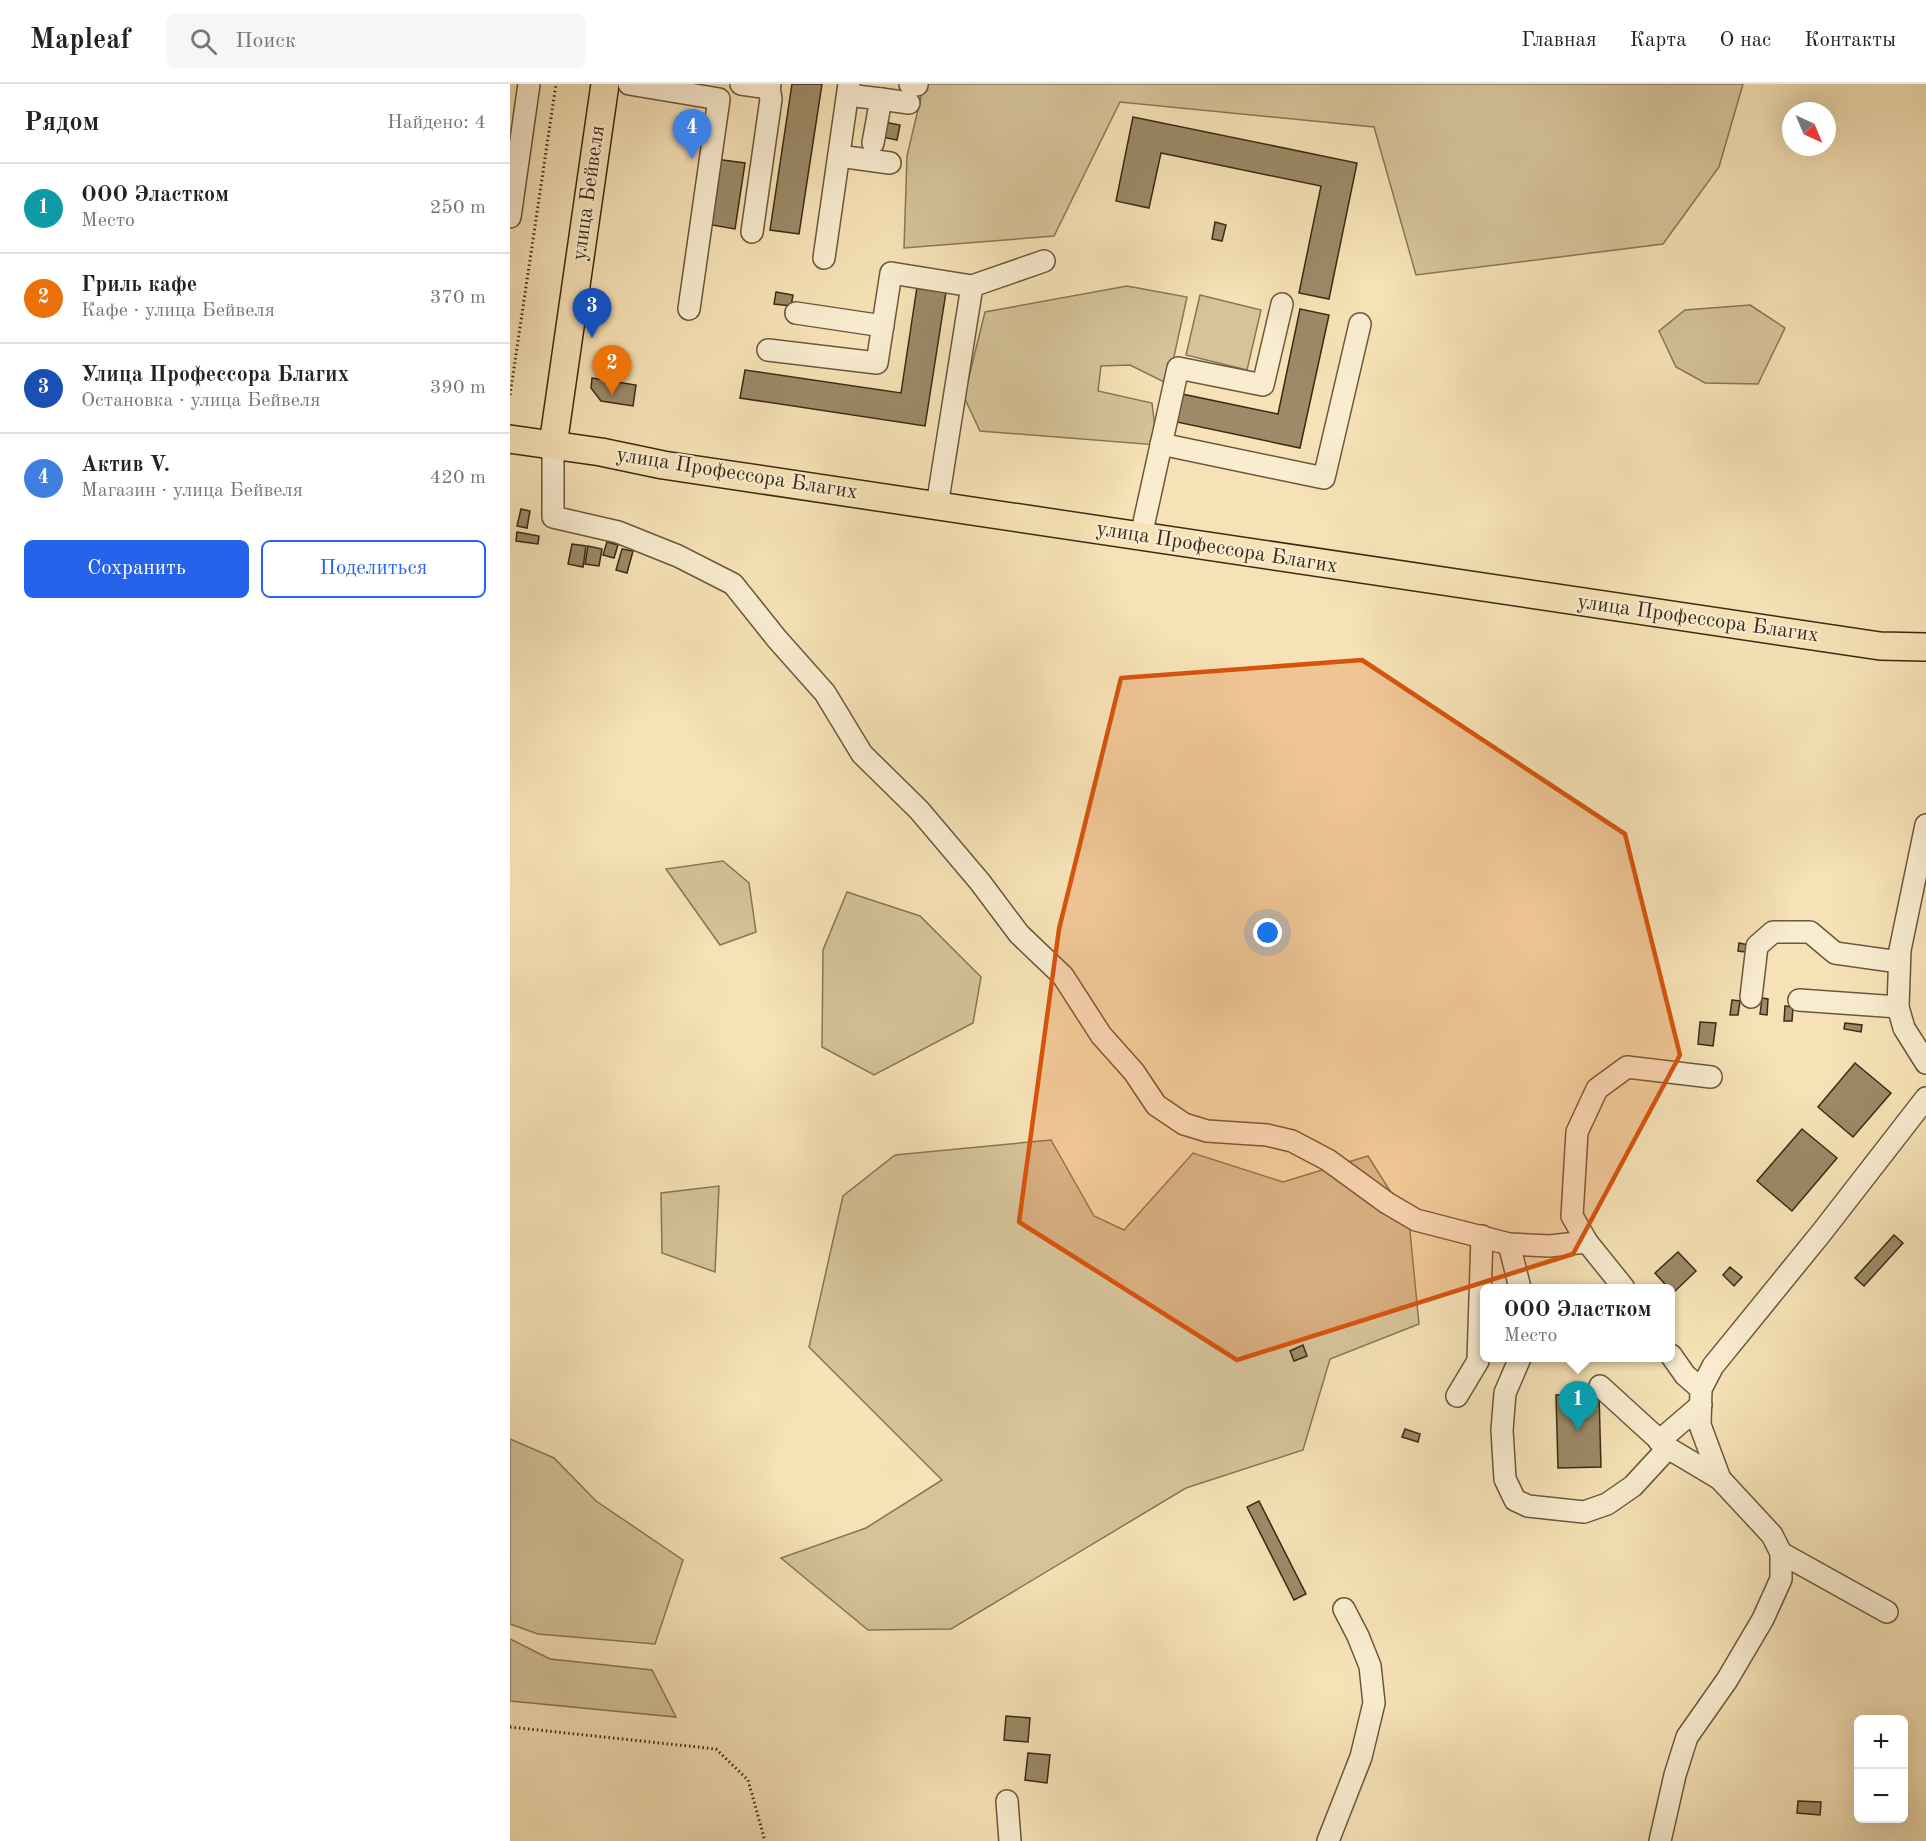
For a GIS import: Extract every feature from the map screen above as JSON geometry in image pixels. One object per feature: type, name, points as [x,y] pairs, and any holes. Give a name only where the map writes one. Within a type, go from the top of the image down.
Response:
[{"type":"main road","name":"улица Бейвеля","points":[[553,445],[605,84]]},
{"type":"main road","name":"улица Профессора Благих","points":[[510,439],[601,452],[663,465],[1880,646],[1926,647]]},
{"type":"lane","points":[[510,217],[529,84]]},
{"type":"lane","points":[[629,84],[719,99],[689,309]]},
{"type":"lane","points":[[741,84],[769,86],[771,99],[752,232]]},
{"type":"lane","points":[[824,258],[849,89],[881,99],[912,91]]},
{"type":"lane","points":[[873,143],[881,99]]},
{"type":"lane","points":[[839,156],[890,163]]},
{"type":"lane","points":[[768,350],[877,363],[891,273],[972,286],[1044,261]]},
{"type":"lane","points":[[937,506],[972,286]]},
{"type":"lane","points":[[1141,536],[1178,368],[1263,385],[1282,304]]},
{"type":"lane","points":[[796,313],[883,326]]},
{"type":"lane","points":[[1161,444],[1324,478],[1360,324]]},
{"type":"lane","points":[[553,445],[553,517],[618,532],[678,556],[733,584],[777,639],[825,693],[862,754],[919,810],[980,882],[1019,934],[1063,976],[1101,1035],[1134,1072],[1156,1105],[1184,1124],[1207,1131],[1267,1135],[1292,1141],[1328,1160],[1387,1203],[1416,1220],[1509,1244],[1549,1246],[1587,1242]]},
{"type":"lane","points":[[1926,825],[1900,950],[1898,1007],[1904,1028],[1926,1063]]},
{"type":"lane","points":[[1751,997],[1757,946],[1773,932],[1809,932],[1835,953],[1899,962]]},
{"type":"lane","points":[[1799,1000],[1898,1007]]},
{"type":"lane","points":[[1621,1284],[1587,1242],[1572,1216],[1577,1132],[1597,1089],[1627,1067],[1711,1077]]},
{"type":"lane","points":[[1518,1362],[1505,1393],[1502,1430],[1505,1479],[1515,1500],[1528,1506],[1584,1512],[1607,1504],[1633,1486],[1701,1397],[1713,1366],[1822,1232],[1926,1098]]},
{"type":"lane","points":[[1480,1284],[1482,1236]]},
{"type":"lane","points":[[1509,1244],[1519,1284]]},
{"type":"lane","points":[[1457,1396],[1478,1361],[1480,1298]]},
{"type":"lane","points":[[1675,1361],[1701,1397],[1700,1425],[1719,1479]]},
{"type":"lane","points":[[1600,1386],[1664,1445],[1719,1479],[1772,1535],[1781,1553],[1781,1579],[1763,1619],[1726,1680],[1687,1737],[1675,1775],[1660,1841]]},
{"type":"lane","points":[[1781,1553],[1887,1612]]},
{"type":"lane","points":[[1328,1841],[1361,1757],[1374,1704],[1370,1666],[1344,1609]]},
{"type":"lane","points":[[1007,1801],[1010,1841]]},
{"type":"path","points":[[510,395],[556,84]]},
{"type":"path","points":[[510,1727],[716,1749],[748,1780],[765,1841]]},
{"type":"highlighted area","points":[[1362,660],[1625,834],[1680,1055],[1573,1254],[1237,1360],[1019,1222],[1059,929],[1121,678]]},
{"type":"shaded area","points":[[924,84],[1743,84],[1719,167],[1663,244],[1416,275],[1374,127],[1120,102],[1054,236],[904,248],[907,156]]},
{"type":"shaded area","points":[[1127,286],[1187,297],[1168,384],[1130,365],[1101,366],[1098,391],[1152,403],[1157,445],[980,431],[964,397],[985,312]]},
{"type":"shaded area","points":[[1200,295],[1261,310],[1247,370],[1186,355]]},
{"type":"shaded area","points":[[1750,305],[1785,328],[1758,384],[1705,383],[1676,367],[1659,331],[1685,310]]},
{"type":"shaded area","points":[[723,861],[749,883],[756,932],[720,945],[666,869]]},
{"type":"shaded area","points":[[847,892],[920,916],[981,977],[973,1023],[874,1075],[822,1047],[823,950]]},
{"type":"shaded area","points":[[1051,1140],[1094,1216],[1124,1230],[1193,1153],[1283,1182],[1368,1156],[1409,1221],[1419,1324],[1330,1359],[1303,1450],[1186,1488],[951,1629],[868,1630],[781,1558],[866,1528],[942,1480],[809,1347],[843,1196],[895,1155]]},
{"type":"shaded area","points":[[719,1186],[715,1272],[662,1253],[661,1193]]},
{"type":"shaded area","points":[[510,1439],[554,1458],[596,1501],[683,1560],[655,1644],[538,1634],[510,1624]]},
{"type":"shaded area","points":[[510,1639],[550,1659],[652,1670],[676,1717],[510,1701]]},
{"type":"building","points":[[792,84],[822,84],[799,234],[770,230]]},
{"type":"building","points":[[1133,117],[1357,163],[1329,299],[1299,293],[1321,186],[1161,153],[1149,208],[1116,201]]},
{"type":"building","points":[[884,122],[900,125],[897,140],[882,137]]},
{"type":"building","points":[[715,159],[745,163],[735,229],[706,224]]},
{"type":"building","points":[[1215,222],[1226,225],[1222,241],[1212,239]]},
{"type":"building","points":[[917,287],[946,292],[925,426],[740,398],[745,370],[901,393]]},
{"type":"building","points":[[776,292],[793,295],[791,306],[774,304]]},
{"type":"building","points":[[1300,309],[1329,315],[1300,448],[1172,421],[1177,393],[1278,414]]},
{"type":"building","points":[[592,378],[636,385],[633,406],[601,401],[591,388]]},
{"type":"building","points":[[521,509],[530,511],[527,528],[517,526]]},
{"type":"building","points":[[517,532],[539,536],[538,544],[516,541]]},
{"type":"building","points":[[607,542],[618,545],[614,558],[603,555]]},
{"type":"building","points":[[572,544],[586,546],[583,567],[568,564]]},
{"type":"building","points":[[588,546],[602,549],[599,566],[585,564]]},
{"type":"building","points":[[622,549],[633,551],[627,573],[616,570]]},
{"type":"building","points":[[1739,943],[1754,946],[1753,953],[1738,951]]},
{"type":"building","points":[[1762,998],[1768,999],[1767,1015],[1760,1014]]},
{"type":"building","points":[[1732,1000],[1740,1001],[1738,1015],[1730,1015]]},
{"type":"building","points":[[1785,1006],[1793,1007],[1792,1021],[1784,1021]]},
{"type":"building","points":[[1700,1022],[1716,1023],[1713,1046],[1698,1044]]},
{"type":"building","points":[[1845,1023],[1862,1025],[1861,1032],[1844,1029]]},
{"type":"building","points":[[1855,1063],[1891,1093],[1853,1137],[1818,1107]]},
{"type":"building","points":[[1802,1129],[1837,1158],[1792,1211],[1757,1181]]},
{"type":"building","points":[[1894,1235],[1903,1243],[1864,1286],[1855,1278]]},
{"type":"building","points":[[1678,1252],[1696,1271],[1675,1291],[1675,1284],[1665,1284],[1655,1273]]},
{"type":"building","points":[[1730,1267],[1742,1277],[1734,1286],[1723,1275]]},
{"type":"building","points":[[1303,1345],[1307,1356],[1294,1361],[1290,1351]]},
{"type":"building","points":[[1599,1394],[1601,1467],[1558,1468],[1556,1395]]},
{"type":"building","points":[[1405,1429],[1420,1434],[1418,1442],[1402,1437]]},
{"type":"building","points":[[1259,1501],[1306,1594],[1294,1600],[1247,1507]]},
{"type":"building","points":[[1006,1716],[1030,1718],[1028,1742],[1004,1740]]},
{"type":"building","points":[[1028,1753],[1050,1755],[1047,1783],[1025,1780]]},
{"type":"building","points":[[1798,1801],[1821,1802],[1820,1815],[1797,1813]]},
{"type":"place","name":"Актив V.","points":[[692,159]]},
{"type":"place","name":"Улица Профессора Благих","points":[[592,338]]},
{"type":"place","name":"Гриль кафе","points":[[612,395]]},
{"type":"place","name":"ООО Эластком","points":[[1578,1431]]}]
